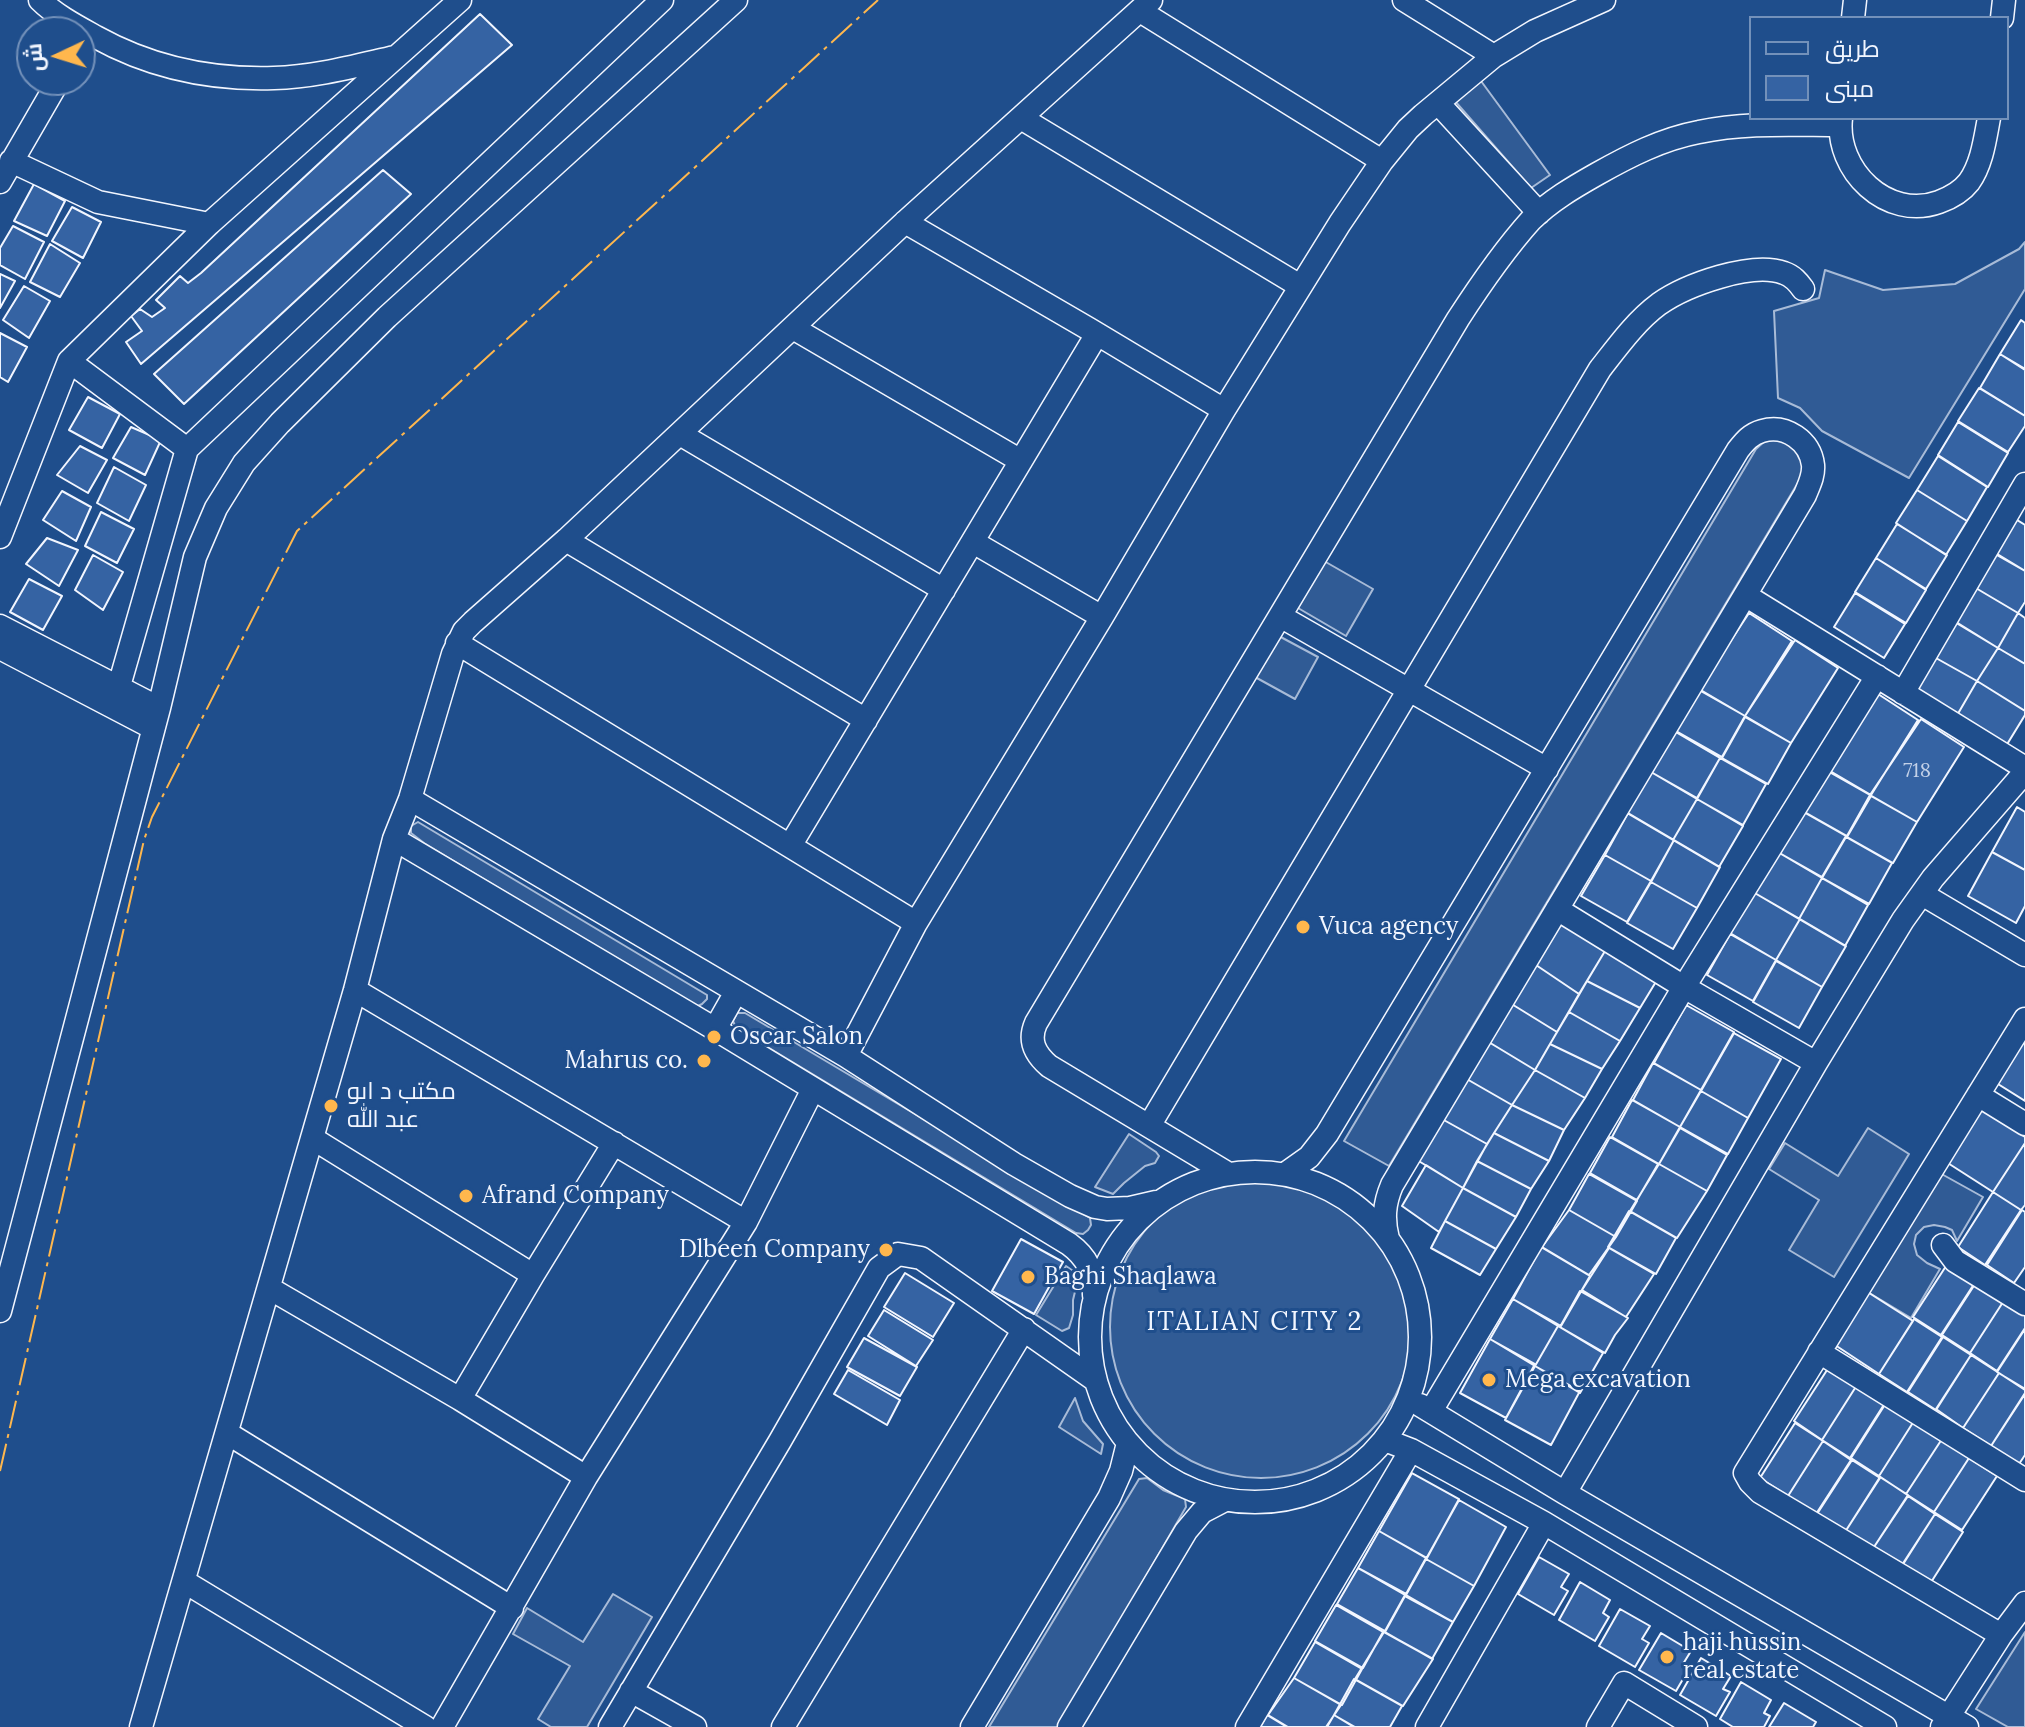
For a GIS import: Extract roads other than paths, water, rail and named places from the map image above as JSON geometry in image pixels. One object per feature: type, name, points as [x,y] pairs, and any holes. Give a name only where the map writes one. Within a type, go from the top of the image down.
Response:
[{"type":"street","points":[[40,0],[59,16]]},
{"type":"street","points":[[0,537],[69,361],[209,224],[460,0]]},
{"type":"street","points":[[116,697],[187,449],[662,0]]},
{"type":"street","points":[[0,1311],[156,718],[195,557],[216,508],[244,463],[387,317],[736,0]]},
{"type":"street","points":[[1404,0],[1494,56]]},
{"type":"street","points":[[846,1056],[916,923],[1224,410],[1382,161],[1408,129],[1494,56],[1535,31],[1604,0]]},
{"type":"street","points":[[141,1727],[355,990],[394,839],[410,799],[457,643],[464,631],[566,540],[905,222],[1146,5],[1382,161]]},
{"type":"street","points":[[96,42],[187,72],[230,77],[275,78],[337,70],[400,55]]},
{"type":"street","points":[[0,182],[50,96]]},
{"type":"street","points":[[1438,103],[1539,213]]},
{"type":"street","points":[[1021,118],[1300,286]]},
{"type":"street","points":[[1227,1173],[1044,1062],[1033,1045],[1034,1027],[1458,319],[1497,263],[1532,219],[1551,203],[1619,161],[1669,140],[1741,126],[1840,122],[1840,138],[1849,160],[1865,183],[1891,202],[1916,206],[1945,200],[1966,186],[1978,165],[1989,120]]},
{"type":"street","points":[[11,161],[98,202],[209,224]]},
{"type":"street","points":[[905,222],[1224,410]]},
{"type":"street","points":[[1149,1126],[1600,369],[1625,337],[1658,305],[1702,281],[1769,270],[1785,273],[1803,289]]},
{"type":"street","points":[[793,328],[1021,461]]},
{"type":"street","points":[[790,846],[1097,334]]},
{"type":"street","points":[[69,361],[187,449]]},
{"type":"street","points":[[1285,1174],[1319,1146],[1738,450],[1747,438],[1760,431],[1775,429],[1789,432],[1801,440],[1809,452],[1813,467],[1805,495],[1392,1185],[1384,1212],[1388,1239]]},
{"type":"street","points":[[680,434],[944,590]]},
{"type":"street","points":[[1903,693],[2025,484]]},
{"type":"street","points":[[566,540],[866,720]]},
{"type":"street","points":[[973,542],[1102,617]]},
{"type":"street","points":[[1565,1493],[1903,920],[2025,770],[1745,595]]},
{"type":"street","points":[[1280,616],[1547,769]]},
{"type":"street","points":[[0,626],[156,718]]},
{"type":"street","points":[[457,643],[916,923]]},
{"type":"street","points":[[0,648],[116,697]]},
{"type":"street","points":[[1431,1411],[1684,987],[1877,676]]},
{"type":"street","points":[[410,799],[846,1056],[1014,1164],[1070,1196],[1107,1209],[1137,1207],[1161,1200]]},
{"type":"street","points":[[394,839],[715,1029],[1083,1255],[1090,1267],[1093,1283],[1090,1341],[1095,1380],[1112,1420],[1128,1443],[1152,1466],[1179,1484],[1225,1500],[1268,1502],[1310,1493],[1349,1473],[1385,1440],[1408,1399],[1417,1367],[1420,1333],[1416,1300],[1405,1268],[1388,1239],[1367,1215],[1343,1196],[1315,1182],[1285,1174],[1227,1173],[1193,1183],[1161,1200],[1117,1245],[1093,1303]]},
{"type":"street","points":[[1922,894],[2025,955]]},
{"type":"street","points":[[1557,909],[1816,1063]]},
{"type":"street","points":[[355,990],[746,1222]]},
{"type":"street","points":[[715,1029],[736,992]]},
{"type":"street","points":[[2001,1635],[1760,1492],[1745,1473],[2025,1019]]},
{"type":"street","points":[[442,1727],[586,1477],[746,1222],[813,1089]]},
{"type":"street","points":[[1978,1095],[2025,1124]]},
{"type":"street","points":[[312,1138],[533,1275]]},
{"type":"street","points":[[460,1399],[614,1143]]},
{"type":"street","points":[[1943,1245],[1955,1261],[2025,1304]]},
{"type":"street","points":[[610,1727],[879,1268],[898,1254],[921,1258],[1095,1380]]},
{"type":"street","points":[[269,1288],[460,1399],[586,1477]]},
{"type":"street","points":[[783,1727],[1024,1329]]},
{"type":"street","points":[[1819,1352],[2025,1480]]},
{"type":"street","points":[[1408,1399],[1952,1723],[2001,1635],[2025,1603]]},
{"type":"street","points":[[227,1433],[512,1608]]},
{"type":"street","points":[[1385,1440],[1411,1450],[1544,1523],[1885,1727]]},
{"type":"street","points":[[972,1727],[1109,1498],[1121,1471],[1128,1443]]},
{"type":"street","points":[[1247,1727],[1411,1450]]},
{"type":"street","points":[[1069,1727],[1186,1531],[1202,1512],[1225,1500]]},
{"type":"street","points":[[1427,1727],[1544,1523]]},
{"type":"street","points":[[185,1582],[425,1727]]},
{"type":"street","points":[[1598,1727],[1624,1683],[1696,1727]]},
{"type":"street","points":[[631,1691],[695,1727]]},
{"type":"place","name":"Vuca agency","points":[[1303,927]]},
{"type":"place","name":"Oscar Salon","points":[[714,1037]]},
{"type":"place","name":"Mahrus co.","points":[[704,1061]]},
{"type":"place","name":"مكتب د ابو عبد الله","points":[[331,1106]]},
{"type":"place","name":"Afrand Company","points":[[466,1196]]},
{"type":"place","name":"Dlbeen Company","points":[[886,1250]]},
{"type":"place","name":"Baghi Shaqlawa","points":[[1028,1277]]},
{"type":"place","name":"Mega excavation","points":[[1489,1380]]},
{"type":"place","name":"haji hussin real estate","points":[[1667,1657]]},
{"type":"district","name":"ITALIAN CITY 2","points":[[1255,1323]]}]
